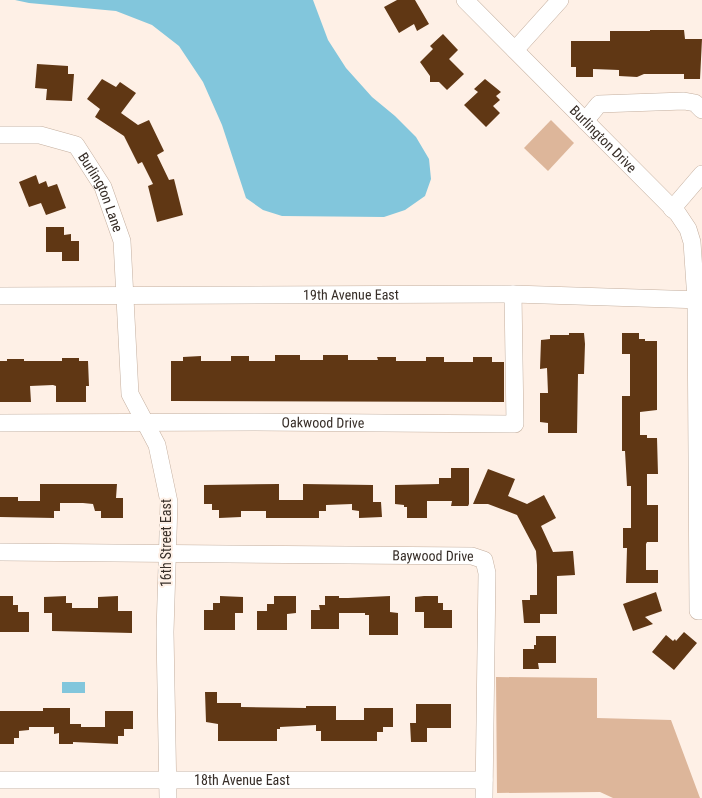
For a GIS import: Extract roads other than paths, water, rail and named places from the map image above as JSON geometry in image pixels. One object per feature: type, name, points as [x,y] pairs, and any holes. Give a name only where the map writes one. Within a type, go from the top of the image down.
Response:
[{"type":"street","name":"Burlington Drive","points":[[465,0],[672,209],[688,229],[692,242],[699,300],[698,611],[702,611]]},
{"type":"street","points":[[515,50],[560,0]]},
{"type":"street","points":[[585,121],[599,104],[684,101],[695,103],[702,110]]},
{"type":"street","name":"Burlington Lane","points":[[0,135],[40,135],[76,145],[103,187],[122,241],[124,295]]},
{"type":"street","points":[[672,209],[702,174]]},
{"type":"street","name":"19th Avenue East","points":[[0,296],[513,294],[699,300]]},
{"type":"street","name":"Oakwood Drive","points":[[0,423],[145,422],[515,424],[513,294]]},
{"type":"street","name":"16th Street East","points":[[124,295],[130,394],[157,445],[169,502],[165,632],[168,798]]},
{"type":"street","points":[[0,552],[167,554]]},
{"type":"street","name":"Baywood Drive","points":[[167,554],[472,556],[484,560],[487,573],[484,798]]},
{"type":"street","name":"18th Avenue East","points":[[0,780],[484,780]]},
{"type":"water","points":[[15,0],[313,0],[328,40],[346,68],[372,97],[395,116],[416,137],[429,159],[431,179],[425,196],[405,210],[384,217],[282,216],[263,210],[246,198],[222,125],[203,82],[179,46],[152,25],[116,11],[29,3]]},
{"type":"water","points":[[62,682],[85,682],[85,693],[62,693]]}]
